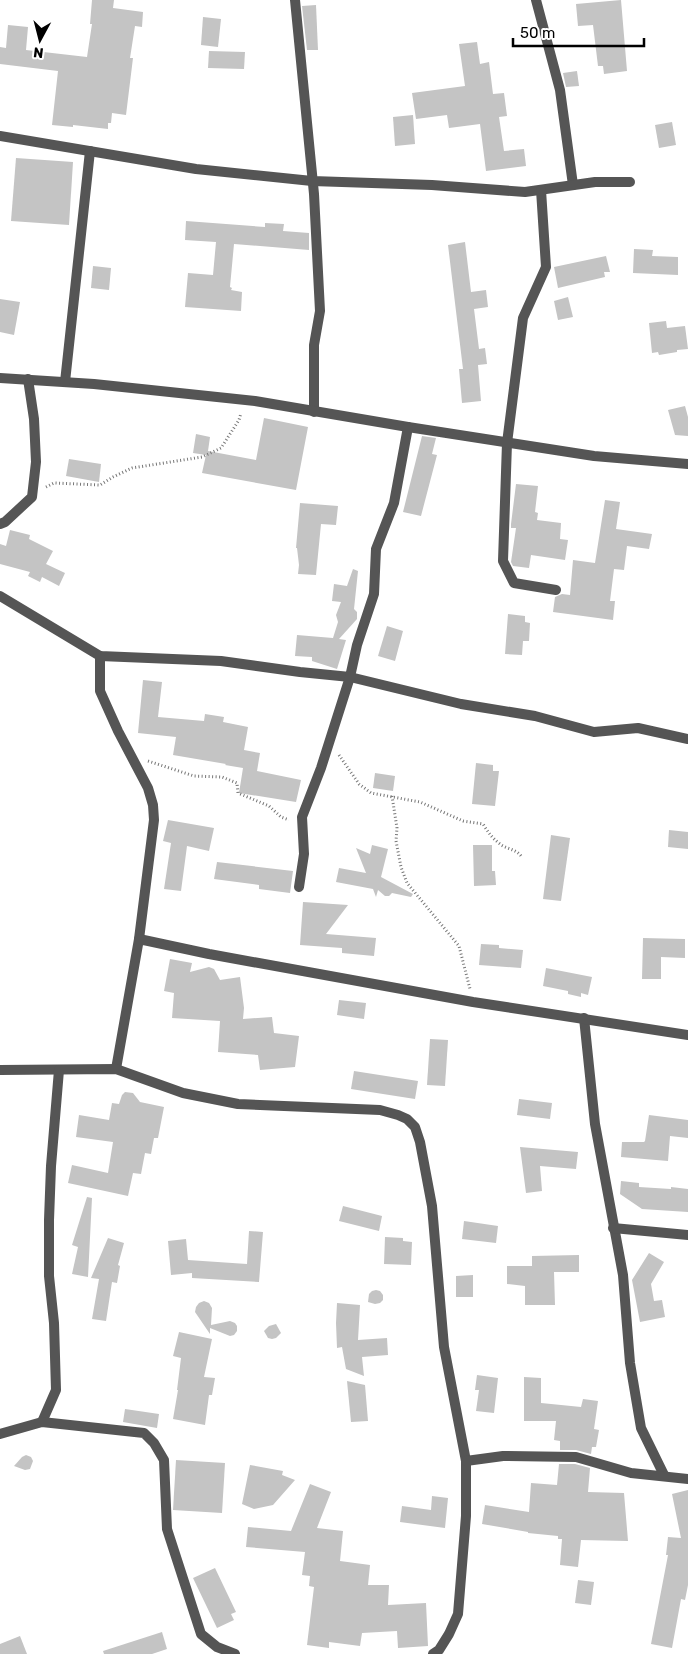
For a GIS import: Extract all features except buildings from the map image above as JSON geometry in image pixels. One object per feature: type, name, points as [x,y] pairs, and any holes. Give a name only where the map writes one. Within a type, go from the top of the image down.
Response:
[{"type":"street","points":[[295,0],[312,181],[320,311],[314,345],[314,412]]},
{"type":"street","points":[[536,0],[560,90],[573,185]]},
{"type":"street","points":[[0,136],[196,169],[312,181],[432,185],[525,192],[595,182],[630,182]]},
{"type":"street","points":[[65,382],[90,150]]},
{"type":"street","points":[[541,190],[546,267],[523,318],[507,443],[502,561],[514,583],[556,590]]},
{"type":"street","points":[[0,378],[65,382],[245,400],[408,428],[594,456],[688,464]]},
{"type":"street","points":[[0,524],[5,522],[32,497],[36,462],[34,419],[28,379]]},
{"type":"street","points":[[299,887],[304,854],[302,817],[350,677],[357,645],[374,594],[376,549],[394,503],[408,428]]},
{"type":"street","points":[[0,596],[100,656],[221,661],[350,677],[461,704],[535,716],[594,732],[638,728],[688,739]]},
{"type":"street","points":[[100,656],[100,691],[118,731],[133,756],[148,788],[153,805],[154,820],[139,939],[116,1069]]},
{"type":"street","points":[[139,939],[209,954],[473,1002],[688,1035]]},
{"type":"street","points":[[584,1018],[595,1124],[623,1275],[630,1363],[641,1428],[664,1475]]},
{"type":"street","points":[[0,1070],[116,1069],[183,1093],[238,1104],[380,1110],[407,1119],[415,1127],[420,1142],[432,1206],[444,1347],[466,1461],[466,1516],[458,1614],[449,1634],[439,1650],[433,1654]]},
{"type":"street","points":[[42,1422],[56,1390],[49,1220],[51,1166],[59,1070]]},
{"type":"street","points":[[613,1228],[688,1235]]},
{"type":"street","points":[[0,1434],[42,1422],[144,1434],[154,1443],[164,1460],[166,1529],[201,1634],[217,1647],[235,1654]]},
{"type":"street","points":[[466,1461],[503,1456],[576,1457],[631,1473],[688,1478]]},
{"type":"path","points":[[33,489],[46,487],[54,483],[100,484],[132,468],[202,457],[221,448],[239,420],[245,400]]},
{"type":"path","points":[[328,744],[341,758],[359,784],[371,793],[420,802],[463,820],[483,824],[492,837],[502,846],[518,851],[521,856]]},
{"type":"path","points":[[133,756],[194,776],[222,777],[237,783],[238,793],[270,806],[281,817],[302,824]]},
{"type":"path","points":[[392,796],[397,828],[396,841],[401,867],[407,883],[459,946],[473,1002]]}]
